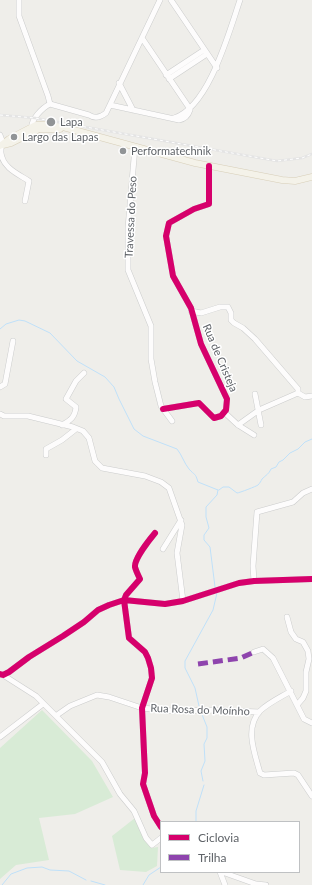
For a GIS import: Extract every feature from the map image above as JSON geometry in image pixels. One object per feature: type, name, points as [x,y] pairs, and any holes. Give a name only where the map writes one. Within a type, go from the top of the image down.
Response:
[{"type":"main road","points":[[1,145],[11,144],[32,129],[45,128],[58,130],[62,128],[209,166],[282,180],[295,181],[312,177]]},
{"type":"street","points":[[18,0],[19,16],[50,104]]},
{"type":"street","points":[[32,129],[32,122],[46,106],[50,104],[89,115],[98,114],[108,108],[160,0]]},
{"type":"street","points":[[172,0],[216,68]]},
{"type":"street","points":[[108,108],[134,110],[174,118],[190,109],[216,68],[240,0]]},
{"type":"street","points":[[142,38],[190,109]]},
{"type":"street","points":[[167,77],[206,52]]},
{"type":"street","points":[[212,60],[220,59]]},
{"type":"street","points":[[119,84],[134,110]]},
{"type":"street","points":[[0,135],[3,161],[8,167],[29,181],[24,201]]},
{"type":"street","name":"Travessa do Peso","points":[[135,147],[128,228],[128,270],[151,326],[151,359],[161,406],[172,421]]},
{"type":"street","name":"Rua de Cristeja","points":[[209,166],[209,204],[194,209],[169,222],[166,236],[173,276],[191,311],[201,344],[228,398],[226,410],[224,412]]},
{"type":"street","points":[[191,311],[201,313],[220,307],[228,307],[231,312],[231,320],[255,339],[298,389],[298,393],[305,397],[312,395]]},
{"type":"street","points":[[0,387],[4,384],[13,341]]},
{"type":"street","points":[[62,425],[73,419],[76,407],[66,399],[76,381],[84,373]]},
{"type":"street","points":[[238,425],[258,411],[298,393]]},
{"type":"street","points":[[255,394],[261,425]]},
{"type":"street","points":[[163,409],[198,403],[214,418],[221,416],[224,412],[238,425],[254,435]]},
{"type":"street","points":[[0,414],[4,416],[28,416],[83,431],[89,438],[95,461],[102,468],[145,476],[161,482],[169,488],[182,525],[177,553],[183,601]]},
{"type":"street","points":[[46,455],[46,449],[62,440],[76,429]]},
{"type":"street","points":[[254,581],[253,566],[257,512],[293,502],[303,493],[312,489]]},
{"type":"street","points":[[163,549],[181,520]]},
{"type":"street","points":[[155,533],[136,562],[135,566],[140,579],[126,595],[124,600],[129,638],[146,652],[152,678],[142,708],[145,773],[143,784],[154,816],[160,825]]},
{"type":"street","points":[[1,674],[9,672],[29,657],[84,622],[98,610],[124,600],[165,604],[183,601],[224,587],[254,581],[312,580]]},
{"type":"street","points":[[287,617],[291,632],[296,639],[303,642],[308,651],[309,659],[306,672],[306,691],[303,698],[297,705]]},
{"type":"street","points":[[254,652],[263,649],[274,658],[304,719],[312,723]]},
{"type":"street","points":[[1,674],[36,696],[43,704],[57,715],[102,762],[120,794],[134,811],[146,838],[152,845],[160,839]]},
{"type":"street","points":[[291,691],[259,712],[251,728],[252,744],[260,773],[264,775],[294,773],[298,775],[312,796]]},
{"type":"street","name":"Rua Rosa do Moínho","points":[[57,715],[70,706],[97,695],[109,697],[142,708],[173,711],[214,710],[259,712]]},
{"type":"street","points":[[0,737],[43,704]]},
{"type":"street","points":[[221,873],[225,885]]},
{"type":"street","points":[[224,873],[256,884],[266,885]]},
{"type":"green space","points":[[42,710],[92,761],[113,797],[75,814],[39,818],[49,860],[16,865],[0,879],[0,748]]},
{"type":"green space","points":[[135,818],[144,839],[151,848],[158,847],[157,866],[146,872],[120,870],[112,836]]},
{"type":"waterway","points":[[0,329],[6,324],[19,320],[25,321],[50,333],[77,361],[105,377],[114,387],[134,429],[143,436],[177,449],[187,467],[195,475],[198,482],[218,490]]},
{"type":"waterway","points":[[219,490],[223,487],[229,487],[237,493],[257,486],[279,462],[290,453],[298,449],[305,442],[312,439]]},
{"type":"waterway","points":[[215,587],[210,547],[204,540],[204,535],[209,528],[206,517],[206,507],[217,495],[218,490]]},
{"type":"waterway","points":[[199,706],[195,688],[185,668],[185,661],[213,610],[217,593]]},
{"type":"waterway","points":[[201,712],[207,727],[207,738],[204,744],[205,761],[201,771],[203,781]]},
{"type":"waterway","points":[[196,821],[196,811],[204,785]]},
{"type":"waterway","points":[[2,885],[11,874],[27,868],[42,867],[50,870],[69,871],[86,880]]},
{"type":"waterway","points":[[143,885],[149,875],[160,868]]},
{"type":"waterway","points":[[91,881],[105,885]]},
{"type":"railway","points":[[0,115],[35,118],[277,161],[302,158],[312,154]]},
{"type":"marked path","points":[[198,664],[241,658],[254,652]]},
{"type":"cycle path","points":[[163,409],[199,403],[214,418],[221,416],[226,410],[227,399],[201,344],[191,308],[173,276],[166,236],[169,223],[194,209],[209,204],[209,166]]},
{"type":"cycle path","points":[[155,533],[135,563],[135,568],[140,579],[126,595],[124,600],[129,638],[145,652],[151,668],[152,678],[142,708],[145,773],[143,784],[154,816],[160,825]]},
{"type":"cycle path","points":[[0,674],[3,675],[9,672],[29,657],[84,622],[98,610],[124,600],[165,604],[183,601],[239,583],[312,579]]},
{"type":"place","name":"Lapa","points":[[51,122]]},
{"type":"place","name":"Largo das Lapas","points":[[14,137]]},
{"type":"place","name":"Performatechnik","points":[[123,151]]}]
